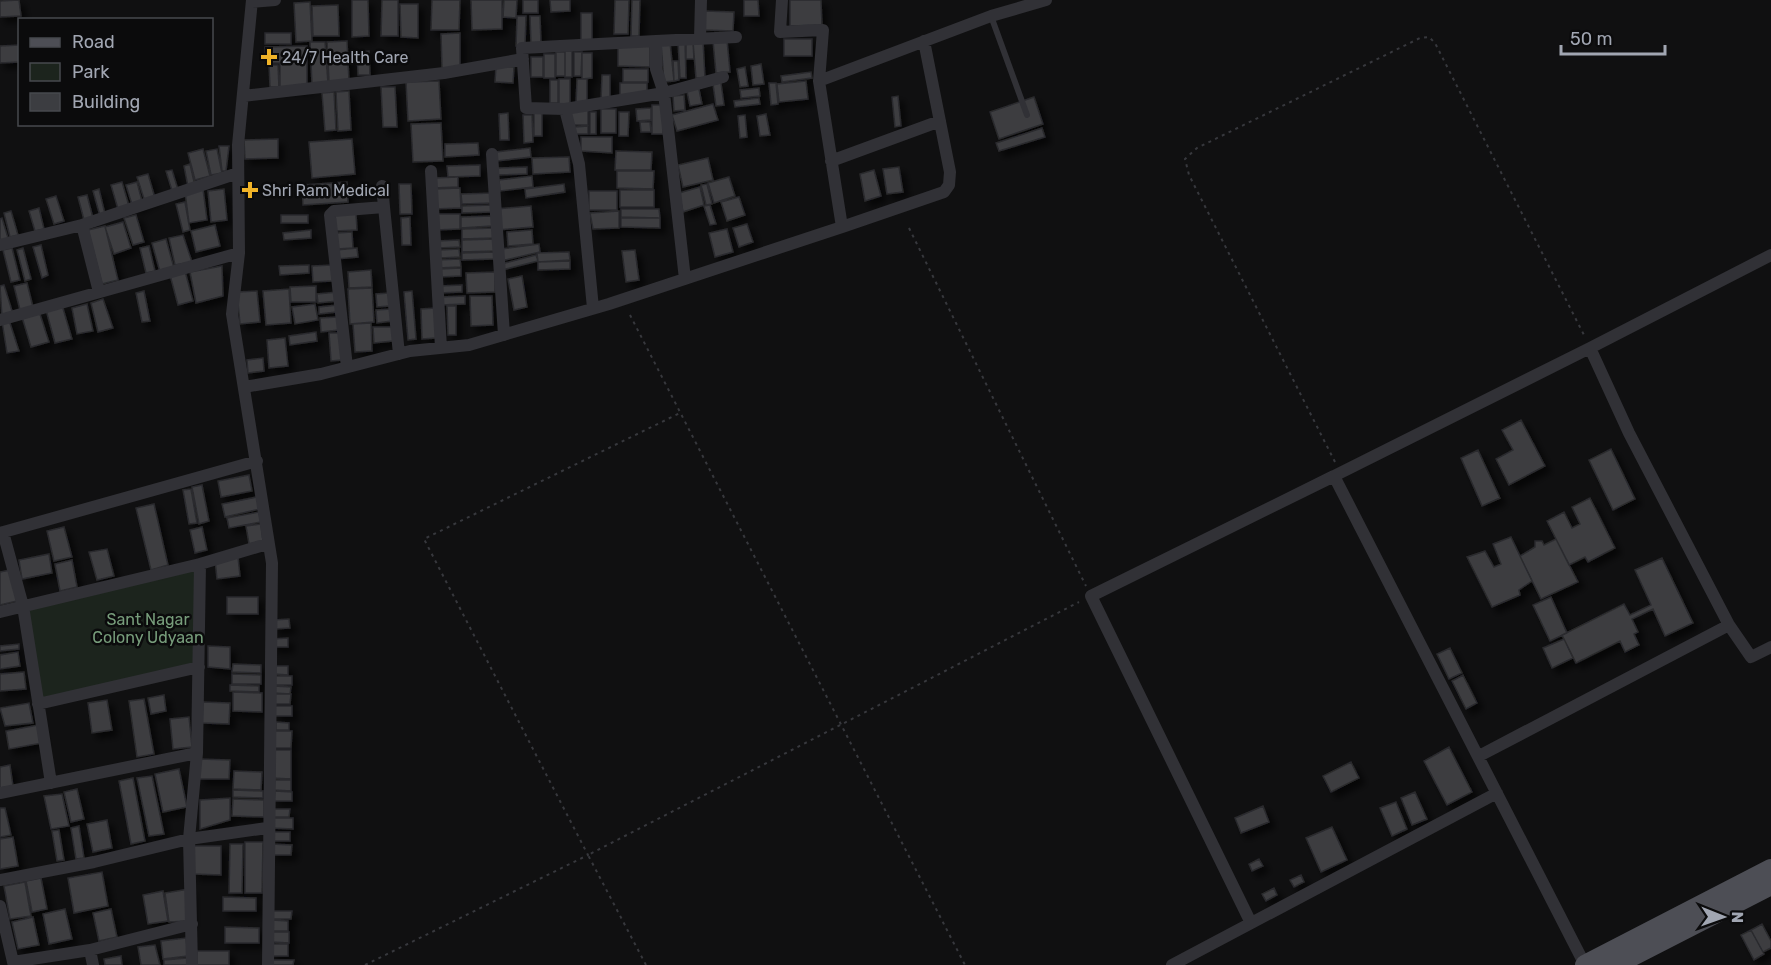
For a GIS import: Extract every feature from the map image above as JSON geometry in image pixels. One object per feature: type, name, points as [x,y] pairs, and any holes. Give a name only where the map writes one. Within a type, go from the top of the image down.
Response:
[{"type":"main road","points":[[1585,965],[1771,868]]},
{"type":"main road","points":[[1615,965],[1771,885]]},
{"type":"street","points":[[268,965],[267,828],[272,563],[267,544],[257,461],[232,314],[239,253],[238,173],[252,1],[275,0]]},
{"type":"street","points":[[700,39],[701,0]]},
{"type":"street","points":[[782,0],[780,32],[823,30],[819,81],[842,227]]},
{"type":"street","points":[[819,81],[991,16],[1046,0]]},
{"type":"street","points":[[723,77],[664,93],[565,109],[526,108],[522,48],[736,37]]},
{"type":"street","points":[[656,41],[656,69],[664,93],[685,279]]},
{"type":"street","points":[[244,387],[347,367],[399,354],[469,345],[685,279],[944,192],[949,185],[950,172],[924,41]]},
{"type":"street","points":[[243,96],[444,73],[523,60]]},
{"type":"street","points":[[565,109],[579,164],[593,308]]},
{"type":"street","points":[[831,161],[940,121]]},
{"type":"street","points":[[492,153],[504,335]]},
{"type":"street","points":[[431,171],[441,348]]},
{"type":"street","points":[[0,244],[82,225],[238,173]]},
{"type":"street","points":[[382,186],[399,354]]},
{"type":"street","points":[[347,367],[330,215],[334,212],[384,207]]},
{"type":"street","points":[[82,225],[99,292]]},
{"type":"street","points":[[0,320],[239,253]]},
{"type":"street","points":[[1251,923],[1091,596],[1337,475],[1771,255]]},
{"type":"street","points":[[1590,348],[1629,433],[1730,625],[1751,657],[1771,647]]},
{"type":"street","points":[[51,783],[22,606],[2,533],[257,461]]},
{"type":"street","points":[[1337,475],[1585,965]]},
{"type":"street","points":[[0,612],[200,564],[267,544]]},
{"type":"street","points":[[192,965],[189,839],[197,753],[200,564]]},
{"type":"street","points":[[1479,756],[1730,625]]},
{"type":"street","points":[[38,704],[199,668]]},
{"type":"street","points":[[0,793],[197,753]]},
{"type":"street","points":[[1172,965],[1497,793]]},
{"type":"street","points":[[0,880],[94,862],[189,839],[267,828]]},
{"type":"street","points":[[0,906],[14,963],[90,950],[192,924]]},
{"type":"street","points":[[90,950],[93,965]]},
{"type":"lane","points":[[991,16],[1027,115]]},
{"type":"path","points":[[1337,475],[1189,175],[1185,159],[1197,148],[1420,38],[1429,37],[1435,43],[1590,348]]},
{"type":"path","points":[[365,965],[588,855],[1091,596],[909,228]]},
{"type":"path","points":[[630,315],[965,965]]},
{"type":"path","points":[[646,965],[424,539],[680,413]]},
{"type":"green space","name":"Sant Nagar Colony Udyaan","points":[[200,564],[199,667],[38,704],[23,606]]},
{"type":"building","points":[[19,0],[21,16],[0,17],[0,1]]},
{"type":"building","points":[[352,0],[368,0],[369,36],[352,37]]},
{"type":"building","points":[[382,0],[398,0],[398,36],[381,36]]},
{"type":"building","points":[[432,0],[460,0],[459,30],[431,30]]},
{"type":"building","points":[[471,0],[502,0],[502,29],[472,30]]},
{"type":"building","points":[[504,0],[517,0],[516,18],[503,17]]},
{"type":"building","points":[[523,0],[538,0],[538,13],[523,13]]},
{"type":"building","points":[[550,0],[570,0],[570,11],[551,12]]},
{"type":"building","points":[[615,0],[629,0],[628,34],[614,34]]},
{"type":"building","points":[[632,0],[640,0],[639,36],[631,36]]},
{"type":"building","points":[[744,0],[758,0],[759,16],[744,16]]},
{"type":"building","points":[[790,0],[821,0],[822,25],[790,26]]},
{"type":"building","points":[[310,2],[312,41],[296,42],[294,3]]},
{"type":"building","points":[[400,4],[418,4],[418,38],[401,37]]},
{"type":"building","points":[[338,5],[339,36],[313,36],[312,6]]},
{"type":"building","points":[[705,11],[734,12],[733,31],[705,30]]},
{"type":"building","points":[[581,13],[592,13],[592,42],[581,42]]},
{"type":"building","points":[[517,16],[526,16],[525,46],[516,46]]},
{"type":"building","points":[[530,16],[540,16],[541,43],[531,44]]},
{"type":"building","points":[[265,33],[291,33],[291,44],[265,44]]},
{"type":"building","points":[[460,33],[460,68],[442,68],[441,34]]},
{"type":"building","points":[[784,39],[812,39],[812,56],[784,56]]},
{"type":"building","points":[[727,40],[730,72],[716,73],[713,41]]},
{"type":"building","points":[[347,41],[349,81],[329,82],[327,42]]},
{"type":"building","points":[[678,41],[685,41],[686,78],[680,78]]},
{"type":"building","points":[[703,41],[705,78],[696,78],[693,42]]},
{"type":"building","points":[[310,42],[325,42],[328,83],[312,84]]},
{"type":"building","points":[[670,42],[674,81],[664,82],[661,43]]},
{"type":"building","points":[[693,42],[694,59],[686,59],[686,43]]},
{"type":"building","points":[[18,45],[18,62],[0,63],[0,46]]},
{"type":"building","points":[[618,45],[650,46],[650,67],[618,66]]},
{"type":"building","points":[[307,46],[307,88],[280,89],[280,63],[266,63],[265,47]]},
{"type":"building","points":[[369,51],[370,75],[358,75],[357,52]]},
{"type":"building","points":[[565,51],[572,51],[572,77],[565,77]]},
{"type":"building","points":[[556,52],[565,52],[565,76],[556,76]]},
{"type":"building","points":[[574,52],[582,52],[581,76],[574,76]]},
{"type":"building","points":[[582,53],[592,53],[592,78],[582,79]]},
{"type":"building","points":[[544,54],[555,54],[555,78],[544,78]]},
{"type":"building","points":[[531,57],[543,57],[543,77],[531,77]]},
{"type":"building","points":[[673,61],[678,61],[679,80],[674,81]]},
{"type":"building","points":[[761,64],[764,84],[753,85],[751,66]]},
{"type":"building","points":[[269,65],[278,65],[279,87],[270,87]]},
{"type":"building","points":[[496,66],[514,67],[513,83],[495,82]]},
{"type":"building","points":[[745,67],[748,86],[740,87],[737,69]]},
{"type":"building","points":[[623,69],[648,69],[648,82],[623,82]]},
{"type":"building","points":[[811,72],[812,78],[782,82],[781,76]]},
{"type":"building","points":[[602,75],[610,75],[610,100],[601,100]]},
{"type":"building","points":[[559,79],[570,79],[570,105],[559,105]]},
{"type":"building","points":[[577,79],[587,79],[587,105],[576,105]]},
{"type":"building","points":[[550,80],[558,80],[558,103],[550,103]]},
{"type":"building","points":[[439,81],[441,119],[408,121],[406,82]]},
{"type":"building","points":[[806,81],[808,99],[779,102],[777,84]]},
{"type":"building","points":[[620,83],[647,83],[647,95],[620,95]]},
{"type":"building","points":[[721,83],[724,105],[716,106],[713,84]]},
{"type":"building","points":[[769,83],[776,83],[778,104],[771,105]]},
{"type":"building","points":[[698,84],[702,104],[690,106],[686,87]]},
{"type":"building","points":[[381,87],[395,87],[397,127],[383,127]]},
{"type":"building","points":[[759,88],[760,96],[741,98],[740,90]]},
{"type":"building","points":[[349,91],[351,130],[338,131],[336,92]]},
{"type":"building","points":[[334,92],[336,130],[325,131],[322,93]]},
{"type":"building","points":[[684,95],[685,110],[674,111],[673,96]]},
{"type":"building","points":[[898,96],[901,126],[895,127],[892,97]]},
{"type":"building","points":[[1034,97],[1043,124],[999,139],[990,112]]},
{"type":"building","points":[[759,98],[760,104],[735,107],[734,101]]},
{"type":"building","points":[[713,104],[718,120],[677,131],[672,115]]},
{"type":"building","points":[[652,105],[663,105],[663,134],[652,134]]},
{"type":"building","points":[[651,108],[651,120],[637,121],[636,109]]},
{"type":"building","points":[[601,109],[616,109],[616,133],[601,133]]},
{"type":"building","points":[[571,110],[588,110],[588,125],[571,125]]},
{"type":"building","points":[[590,112],[596,112],[596,134],[590,134]]},
{"type":"building","points":[[619,112],[629,112],[628,136],[619,136]]},
{"type":"building","points":[[508,113],[509,140],[500,140],[499,114]]},
{"type":"building","points":[[534,113],[542,113],[542,136],[534,136]]},
{"type":"building","points":[[766,114],[770,135],[760,136],[757,116]]},
{"type":"building","points":[[523,115],[532,115],[533,142],[524,143]]},
{"type":"building","points":[[745,115],[747,137],[740,138],[738,116]]},
{"type":"building","points":[[640,122],[650,122],[651,132],[641,132]]},
{"type":"building","points":[[441,123],[443,161],[413,162],[411,124]]},
{"type":"building","points":[[588,126],[588,134],[575,134],[575,127]]},
{"type":"building","points":[[1042,128],[1045,137],[999,151],[996,143]]},
{"type":"building","points":[[581,137],[612,137],[612,153],[581,151]]},
{"type":"building","points":[[278,139],[278,158],[245,159],[244,140]]},
{"type":"building","points":[[352,139],[355,174],[312,178],[309,142]]},
{"type":"building","points":[[478,143],[479,155],[445,157],[445,144]]},
{"type":"building","points":[[219,146],[229,146],[226,171],[222,171]]},
{"type":"building","points":[[530,148],[531,157],[497,161],[496,152]]},
{"type":"building","points":[[203,149],[210,176],[195,180],[188,153]]},
{"type":"building","points":[[217,149],[222,173],[211,175],[206,151]]},
{"type":"building","points":[[616,151],[652,152],[651,170],[615,170]]},
{"type":"building","points":[[569,157],[570,172],[533,174],[532,158]]},
{"type":"building","points":[[708,158],[713,180],[683,187],[678,165]]},
{"type":"building","points":[[190,164],[195,186],[188,187],[184,166]]},
{"type":"building","points":[[480,165],[480,176],[448,177],[447,166]]},
{"type":"building","points":[[527,167],[527,174],[498,175],[497,168]]},
{"type":"building","points":[[899,167],[903,192],[887,194],[883,169]]},
{"type":"building","points":[[172,170],[179,193],[173,194],[166,171]]},
{"type":"building","points":[[874,170],[881,196],[865,201],[860,174]]},
{"type":"building","points":[[617,171],[654,171],[653,189],[617,188]]},
{"type":"building","points":[[148,174],[155,198],[145,202],[137,177]]},
{"type":"building","points":[[532,176],[533,187],[500,191],[499,180]]},
{"type":"building","points":[[458,177],[458,187],[433,188],[433,178]]},
{"type":"building","points":[[729,177],[735,196],[714,203],[708,183]]},
{"type":"building","points":[[122,182],[129,206],[118,209],[111,185]]},
{"type":"building","points":[[137,182],[143,205],[133,208],[126,185]]},
{"type":"building","points":[[347,182],[348,202],[303,205],[302,185]]},
{"type":"building","points":[[399,184],[411,184],[412,214],[400,214]]},
{"type":"building","points":[[564,184],[565,192],[526,198],[525,189]]},
{"type":"building","points":[[707,184],[712,204],[706,205],[701,185]]},
{"type":"building","points":[[700,187],[704,205],[683,212],[679,193]]},
{"type":"building","points":[[460,188],[461,208],[433,209],[433,189]]},
{"type":"building","points":[[99,189],[105,214],[100,216],[93,191]]},
{"type":"building","points":[[203,189],[207,220],[189,223],[185,192]]},
{"type":"building","points":[[224,189],[227,220],[211,222],[208,191]]},
{"type":"building","points":[[620,190],[654,190],[654,207],[620,207]]},
{"type":"building","points":[[589,191],[617,191],[617,210],[589,210]]},
{"type":"building","points":[[494,193],[494,203],[462,204],[461,194]]},
{"type":"building","points":[[87,195],[93,218],[84,220],[78,197]]},
{"type":"building","points":[[56,196],[64,221],[54,224],[46,199]]},
{"type":"building","points":[[739,197],[745,215],[727,221],[721,202]]},
{"type":"building","points":[[185,202],[190,230],[183,232],[176,204]]},
{"type":"building","points":[[492,205],[492,212],[462,213],[462,206]]},
{"type":"building","points":[[710,205],[716,224],[710,225],[704,206]]},
{"type":"building","points":[[531,206],[533,227],[497,230],[496,209]]},
{"type":"building","points":[[39,208],[44,229],[35,231],[29,211]]},
{"type":"building","points":[[621,209],[659,209],[660,218],[621,217]]},
{"type":"building","points":[[11,211],[18,235],[10,237],[4,213]]},
{"type":"building","points":[[619,211],[619,228],[593,229],[590,213]]},
{"type":"building","points":[[356,213],[357,230],[335,231],[335,214]]},
{"type":"building","points":[[435,214],[460,214],[460,229],[435,230]]},
{"type":"building","points":[[136,215],[144,242],[133,245],[124,218]]},
{"type":"building","points":[[281,215],[308,215],[308,223],[281,223]]},
{"type":"building","points":[[492,216],[492,226],[461,228],[461,217]]},
{"type":"building","points":[[410,217],[411,245],[402,245],[401,218]]},
{"type":"building","points":[[2,218],[8,238],[0,241],[0,219]]},
{"type":"building","points":[[621,218],[660,218],[660,228],[621,227]]},
{"type":"building","points":[[123,222],[131,248],[114,254],[105,227]]},
{"type":"building","points":[[747,224],[753,242],[739,247],[733,228]]},
{"type":"building","points":[[215,225],[220,246],[196,252],[191,231]]},
{"type":"building","points":[[105,226],[118,280],[102,284],[88,230]]},
{"type":"building","points":[[495,228],[495,238],[462,239],[462,229]]},
{"type":"building","points":[[727,229],[733,252],[715,257],[709,233]]},
{"type":"building","points":[[311,230],[311,238],[284,240],[283,233]]},
{"type":"building","points":[[532,230],[533,244],[508,246],[507,232]]},
{"type":"building","points":[[352,232],[353,248],[337,249],[337,233]]},
{"type":"building","points":[[183,235],[192,262],[175,265],[169,238]]},
{"type":"building","points":[[166,239],[174,268],[160,272],[152,243]]},
{"type":"building","points":[[495,239],[496,251],[462,252],[462,240]]},
{"type":"building","points":[[459,240],[460,247],[438,248],[437,241]]},
{"type":"building","points":[[539,244],[540,252],[501,261],[501,249]]},
{"type":"building","points":[[41,245],[48,275],[42,278],[33,247]]},
{"type":"building","points":[[149,246],[155,271],[146,273],[140,248]]},
{"type":"building","points":[[12,248],[20,280],[11,282],[3,250]]},
{"type":"building","points":[[23,248],[31,279],[25,281],[17,250]]},
{"type":"building","points":[[357,248],[358,257],[337,259],[336,250]]},
{"type":"building","points":[[459,249],[460,257],[440,258],[440,250]]},
{"type":"building","points":[[635,250],[639,280],[626,282],[622,251]]},
{"type":"building","points":[[495,252],[495,259],[462,260],[462,253]]},
{"type":"building","points":[[569,252],[570,260],[538,262],[537,253]]},
{"type":"building","points":[[536,255],[538,261],[502,270],[501,264]]},
{"type":"building","points":[[460,259],[461,267],[437,268],[436,260]]},
{"type":"building","points":[[570,261],[570,269],[538,270],[538,262]]},
{"type":"building","points":[[309,265],[309,273],[280,275],[279,266]]},
{"type":"building","points":[[332,265],[333,281],[313,282],[312,266]]},
{"type":"building","points":[[222,266],[223,296],[196,303],[190,272]]},
{"type":"building","points":[[461,268],[461,276],[439,277],[439,269]]},
{"type":"building","points":[[371,270],[372,287],[349,288],[348,272]]},
{"type":"building","points":[[185,271],[193,301],[178,305],[170,275]]},
{"type":"building","points":[[495,272],[495,292],[467,293],[466,273]]},
{"type":"building","points":[[522,276],[527,307],[514,310],[508,279]]},
{"type":"building","points":[[27,283],[33,307],[20,310],[14,286]]},
{"type":"building","points":[[4,285],[13,314],[2,317],[0,286]]},
{"type":"building","points":[[462,285],[462,292],[439,293],[439,286]]},
{"type":"building","points":[[316,286],[316,302],[291,302],[290,287]]},
{"type":"building","points":[[372,288],[374,322],[350,324],[348,289]]},
{"type":"building","points":[[289,289],[291,323],[266,325],[263,291]]},
{"type":"building","points":[[144,291],[150,321],[142,322],[136,293]]},
{"type":"building","points":[[257,291],[260,322],[240,324],[237,292]]},
{"type":"building","points":[[412,291],[416,339],[408,340],[404,292]]},
{"type":"building","points":[[338,292],[338,301],[318,303],[317,294]]},
{"type":"building","points":[[389,293],[390,306],[377,307],[376,294]]},
{"type":"building","points":[[465,296],[465,304],[440,305],[440,297]]},
{"type":"building","points":[[470,296],[492,296],[493,325],[471,326]]},
{"type":"building","points":[[103,299],[113,328],[98,332],[91,303]]},
{"type":"building","points":[[87,304],[93,331],[77,334],[72,308]]},
{"type":"building","points":[[315,304],[318,320],[295,324],[292,307]]},
{"type":"building","points":[[62,305],[72,339],[55,343],[46,310]]},
{"type":"building","points":[[337,305],[337,312],[319,314],[319,307]]},
{"type":"building","points":[[447,306],[456,306],[456,335],[448,335]]},
{"type":"building","points":[[435,308],[436,338],[422,339],[421,309]]},
{"type":"building","points":[[391,309],[392,321],[377,323],[376,310]]},
{"type":"building","points":[[39,311],[49,342],[31,347],[22,317]]},
{"type":"building","points":[[338,317],[339,330],[321,332],[320,318]]},
{"type":"building","points":[[9,320],[19,351],[7,353],[2,321]]},
{"type":"building","points":[[371,323],[372,351],[355,352],[353,324]]},
{"type":"building","points":[[373,327],[394,327],[393,341],[374,343]]},
{"type":"building","points":[[316,332],[317,341],[290,345],[289,336]]},
{"type":"building","points":[[329,333],[340,333],[342,360],[331,361]]},
{"type":"building","points":[[285,338],[288,366],[269,368],[267,340]]},
{"type":"building","points":[[263,358],[264,371],[248,373],[247,360]]},
{"type":"building","points":[[1521,420],[1545,466],[1509,485],[1496,459],[1513,450],[1502,430]]},
{"type":"building","points":[[1611,449],[1635,499],[1613,510],[1589,460]]},
{"type":"building","points":[[1478,450],[1500,498],[1482,506],[1461,458]]},
{"type":"building","points":[[249,475],[252,491],[221,497],[218,481]]},
{"type":"building","points":[[202,485],[209,521],[199,524],[192,487]]},
{"type":"building","points":[[191,489],[197,523],[189,524],[183,490]]},
{"type":"building","points":[[257,497],[260,509],[225,517],[222,504]]},
{"type":"building","points":[[1590,498],[1615,548],[1588,562],[1585,557],[1569,565],[1547,521],[1564,512],[1572,528],[1580,524],[1572,507]]},
{"type":"building","points":[[154,504],[168,565],[151,570],[136,508]]},
{"type":"building","points":[[259,512],[261,522],[229,528],[227,518]]},
{"type":"building","points":[[261,524],[263,541],[249,544],[246,526]]},
{"type":"building","points":[[64,527],[72,557],[54,561],[47,531]]},
{"type":"building","points":[[202,527],[207,550],[195,553],[190,530]]},
{"type":"building","points":[[1511,537],[1532,581],[1519,590],[1520,595],[1492,607],[1467,557],[1485,551],[1494,567],[1501,564],[1493,544]]},
{"type":"building","points":[[1556,539],[1578,582],[1541,599],[1520,556],[1535,547],[1535,541],[1542,541],[1544,545]]},
{"type":"building","points":[[107,549],[114,576],[97,580],[89,552]]},
{"type":"building","points":[[49,554],[52,573],[22,579],[19,560]]},
{"type":"building","points":[[238,557],[240,576],[217,579],[215,560]]},
{"type":"building","points":[[1662,558],[1693,623],[1665,636],[1653,609],[1632,619],[1638,632],[1634,634],[1639,645],[1625,652],[1620,641],[1576,663],[1562,635],[1624,604],[1630,615],[1651,605],[1635,570]]},
{"type":"building","points":[[72,560],[77,587],[60,591],[55,564]]},
{"type":"building","points":[[10,570],[17,601],[0,605],[0,572]]},
{"type":"building","points":[[227,597],[258,597],[258,614],[227,614]]},
{"type":"building","points":[[1551,597],[1567,633],[1550,641],[1533,605]]},
{"type":"building","points":[[289,619],[290,628],[274,629],[273,620]]},
{"type":"building","points":[[288,638],[288,647],[271,647],[271,639]]},
{"type":"building","points":[[1564,639],[1573,658],[1552,668],[1543,648]]},
{"type":"building","points":[[19,644],[19,649],[0,651],[0,646]]},
{"type":"building","points":[[208,646],[230,647],[230,669],[208,667]]},
{"type":"building","points":[[1450,648],[1462,673],[1449,679],[1437,654]]},
{"type":"building","points":[[18,652],[20,666],[0,669],[0,655]]},
{"type":"building","points":[[233,664],[261,665],[261,673],[232,672]]},
{"type":"building","points":[[274,666],[288,666],[288,675],[274,674]]},
{"type":"building","points":[[24,672],[26,689],[0,691],[0,674]]},
{"type":"building","points":[[232,674],[261,675],[261,684],[232,684]]},
{"type":"building","points":[[1463,675],[1477,703],[1466,709],[1452,681]]},
{"type":"building","points":[[274,676],[292,676],[292,685],[274,685]]},
{"type":"building","points":[[230,685],[259,686],[259,692],[230,691]]},
{"type":"building","points":[[274,686],[291,687],[290,694],[274,693]]},
{"type":"building","points":[[233,692],[262,693],[262,712],[233,711]]},
{"type":"building","points":[[275,694],[291,694],[290,704],[274,704]]},
{"type":"building","points":[[164,695],[166,711],[151,714],[148,698]]},
{"type":"building","points":[[144,699],[154,754],[137,757],[129,701]]},
{"type":"building","points":[[107,700],[112,730],[92,733],[88,703]]},
{"type":"building","points":[[203,702],[230,703],[229,724],[202,723]]},
{"type":"building","points":[[29,703],[33,723],[5,726],[0,708]]},
{"type":"building","points":[[275,706],[292,706],[292,716],[275,716]]},
{"type":"building","points":[[189,717],[192,747],[173,749],[170,719]]},
{"type":"building","points":[[276,722],[289,723],[289,730],[276,730]]},
{"type":"building","points":[[38,725],[42,743],[9,749],[6,731]]},
{"type":"building","points":[[273,731],[292,731],[291,748],[272,748]]},
{"type":"building","points":[[1449,747],[1472,792],[1447,805],[1424,761]]},
{"type":"building","points":[[272,750],[291,750],[291,779],[271,778]]},
{"type":"building","points":[[200,759],[230,760],[229,779],[199,779]]},
{"type":"building","points":[[1351,762],[1359,778],[1331,792],[1323,776]]},
{"type":"building","points":[[10,765],[13,786],[0,788],[0,767]]},
{"type":"building","points":[[179,769],[187,807],[163,812],[155,774]]},
{"type":"building","points":[[234,771],[262,772],[261,790],[233,789]]},
{"type":"building","points":[[152,776],[164,834],[149,836],[137,778]]},
{"type":"building","points":[[133,778],[145,841],[131,844],[119,781]]},
{"type":"building","points":[[275,780],[291,780],[291,791],[274,790]]},
{"type":"building","points":[[77,789],[84,819],[71,822],[64,792]]},
{"type":"building","points":[[233,790],[263,791],[263,798],[233,797]]},
{"type":"building","points":[[275,791],[292,792],[292,801],[274,801]]},
{"type":"building","points":[[1415,792],[1427,819],[1412,825],[1401,798]]},
{"type":"building","points":[[62,794],[69,826],[51,829],[44,796]]},
{"type":"building","points":[[230,798],[230,820],[200,829],[200,800]]},
{"type":"building","points":[[233,799],[264,800],[264,817],[232,816]]},
{"type":"building","points":[[1396,802],[1407,829],[1392,836],[1380,808]]},
{"type":"building","points":[[1263,806],[1269,822],[1241,833],[1235,818]]},
{"type":"building","points":[[0,808],[5,808],[11,835],[0,837]]},
{"type":"building","points":[[273,809],[290,809],[289,817],[273,817]]},
{"type":"building","points":[[270,818],[293,818],[293,829],[270,828]]},
{"type":"building","points":[[107,820],[112,848],[93,852],[87,824]]},
{"type":"building","points":[[79,826],[84,858],[76,859],[71,828]]},
{"type":"building","points":[[1332,827],[1347,860],[1321,872],[1306,838]]},
{"type":"building","points":[[59,830],[64,860],[57,861],[52,831]]},
{"type":"building","points":[[272,832],[290,832],[290,841],[272,841]]},
{"type":"building","points":[[13,837],[18,866],[0,869],[0,839]]},
{"type":"building","points":[[245,842],[263,842],[262,893],[245,893]]},
{"type":"building","points":[[230,844],[243,844],[242,893],[229,893]]},
{"type":"building","points":[[271,844],[292,845],[291,855],[271,855]]},
{"type":"building","points":[[193,846],[221,846],[221,875],[193,874]]},
{"type":"building","points":[[1259,859],[1263,866],[1252,871],[1249,864]]},
{"type":"building","points":[[102,872],[108,906],[74,913],[68,878]]},
{"type":"building","points":[[1301,875],[1304,882],[1294,887],[1290,880]]},
{"type":"building","points":[[41,878],[47,909],[32,912],[26,881]]},
{"type":"building","points":[[25,882],[31,916],[10,919],[4,886]]},
{"type":"building","points":[[1274,888],[1277,895],[1266,901],[1262,894]]},
{"type":"building","points":[[189,889],[190,921],[169,922],[165,893]]},
{"type":"building","points":[[163,891],[168,921],[148,924],[143,895]]},
{"type":"building","points":[[223,897],[256,898],[256,911],[223,911]]},
{"type":"building","points":[[65,909],[72,939],[49,944],[43,914]]},
{"type":"building","points":[[111,909],[117,937],[99,941],[93,913]]},
{"type":"building","points":[[272,911],[292,911],[291,919],[272,919]]},
{"type":"building","points":[[33,917],[39,945],[18,949],[12,922]]},
{"type":"building","points":[[272,920],[288,921],[288,931],[272,931]]},
{"type":"building","points":[[1762,924],[1771,941],[1771,948],[1763,952],[1751,930]]},
{"type":"building","points":[[225,927],[259,928],[259,943],[225,943]]},
{"type":"building","points":[[1751,930],[1764,954],[1754,960],[1741,935]]},
{"type":"building","points":[[272,932],[289,932],[289,943],[272,942]]},
{"type":"building","points":[[186,938],[188,956],[163,959],[161,941]]},
{"type":"building","points":[[272,944],[288,944],[288,956],[272,956]]},
{"type":"building","points":[[155,945],[160,965],[141,965],[138,947]]},
{"type":"building","points":[[197,951],[229,951],[229,965],[197,965]]},
{"type":"building","points":[[121,956],[122,965],[105,965],[104,959]]},
{"type":"building","points":[[187,958],[188,965],[164,965],[164,960]]},
{"type":"building","points":[[272,960],[294,960],[293,965],[272,965]]},
{"type":"place","name":"24/7 Health Care","points":[[269,57]]},
{"type":"place","name":"Shri Ram Medical","points":[[250,190]]}]
